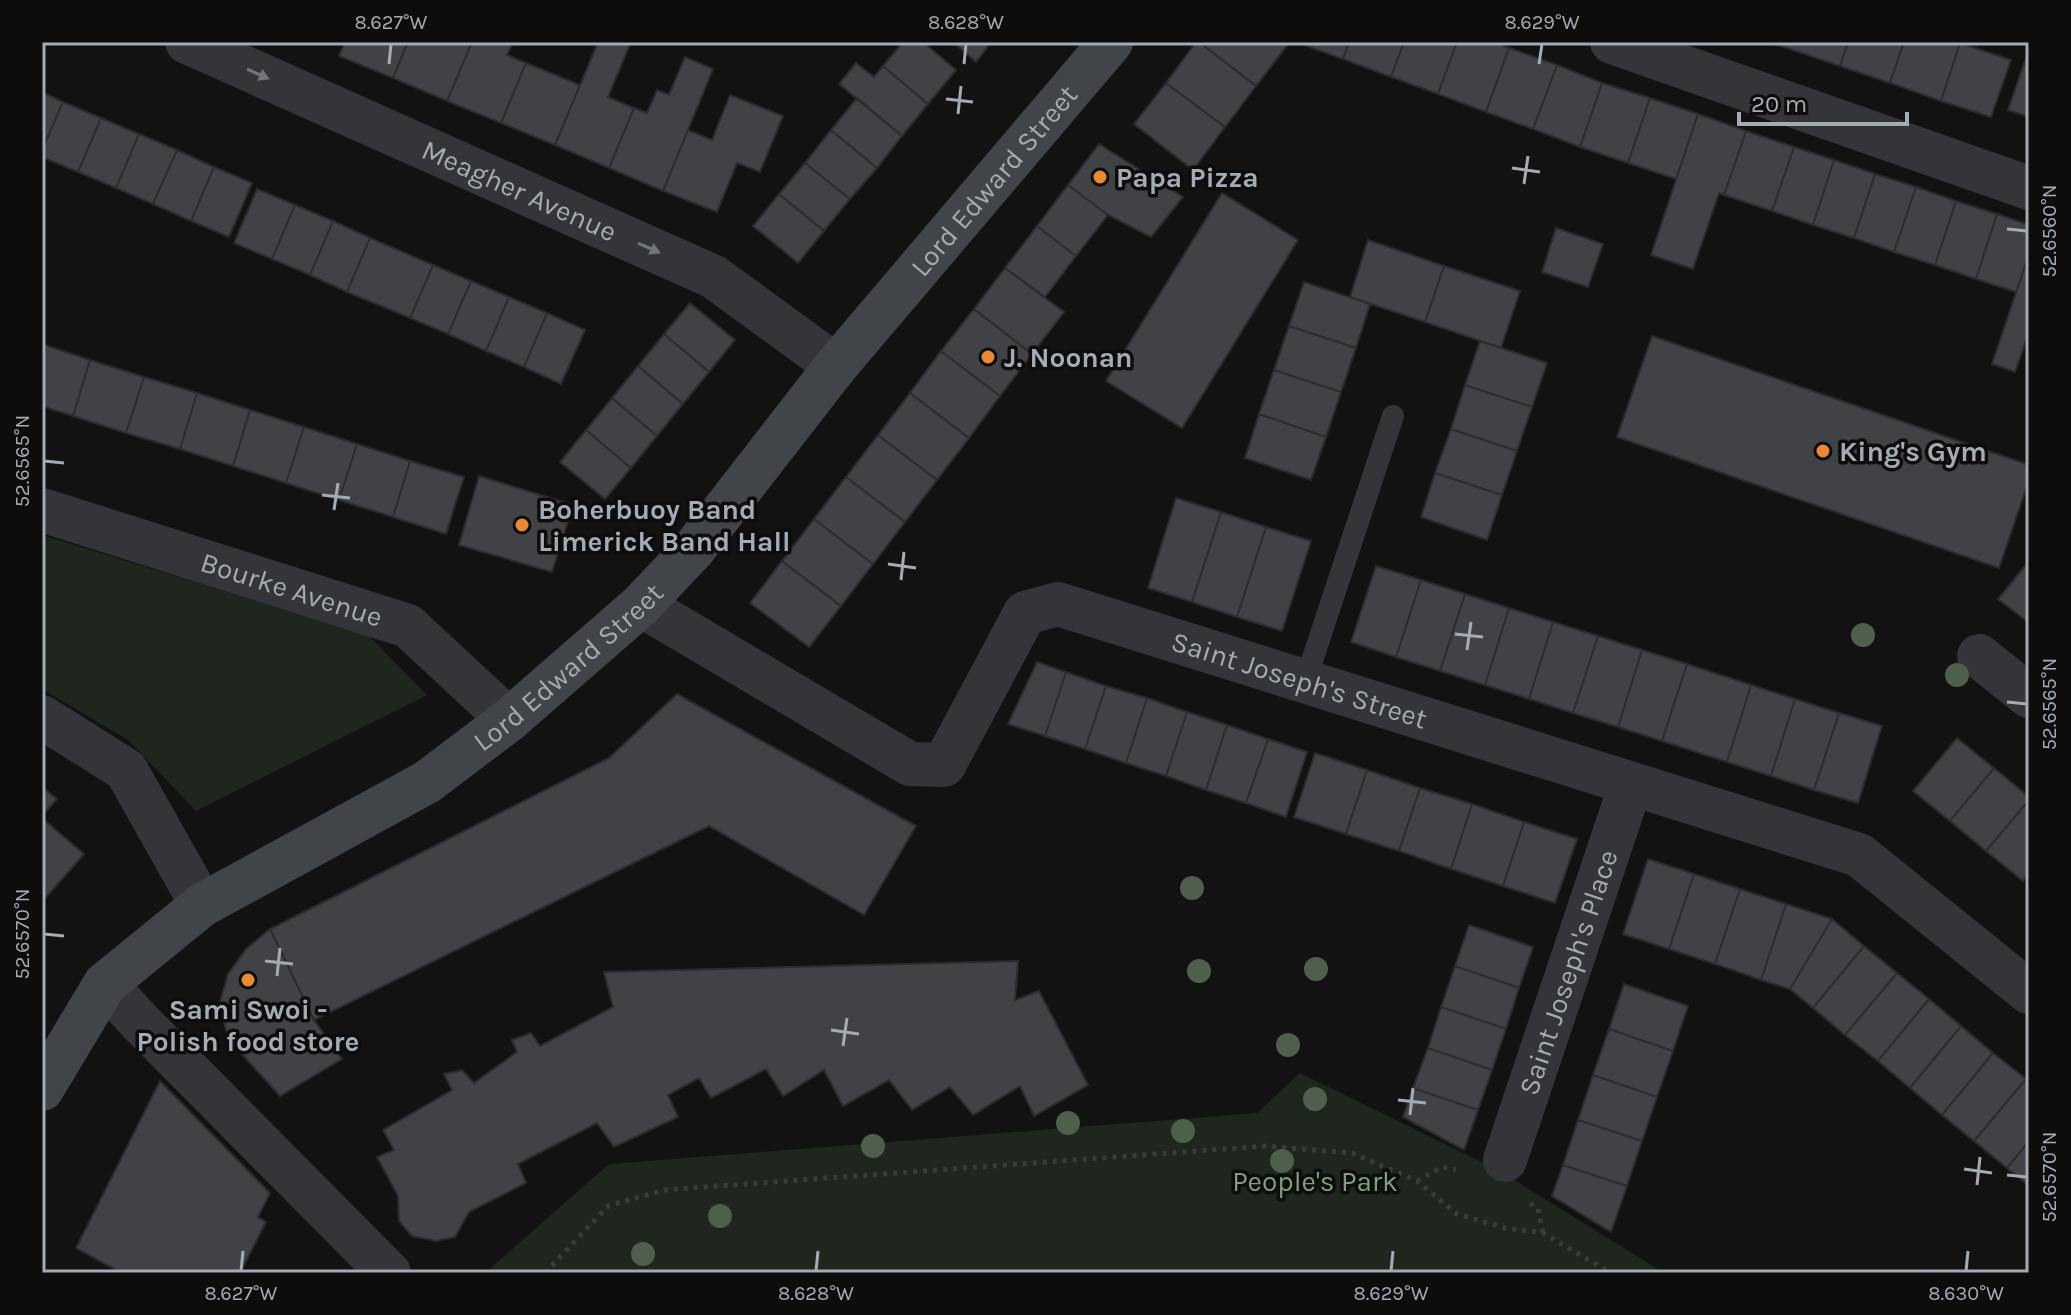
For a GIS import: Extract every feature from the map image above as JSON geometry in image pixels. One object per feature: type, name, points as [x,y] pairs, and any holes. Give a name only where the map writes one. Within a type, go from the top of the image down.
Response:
[{"type":"main road","name":"Lord Edward Street","points":[[42,1089],[105,984],[202,905],[427,782],[509,720],[641,605],[693,550],[836,366],[1111,42]]},
{"type":"street","name":"Meagher Avenue","points":[[187,42],[714,277],[836,366]]},
{"type":"street","points":[[1612,42],[2029,188]]},
{"type":"street","name":"Bourke Avenue","points":[[42,510],[408,626],[509,720]]},
{"type":"street","name":"Saint Joseph's Street","points":[[641,605],[910,764],[944,765],[1025,613],[1058,604],[1859,855],[2029,992]]},
{"type":"street","points":[[1979,656],[2029,696]]},
{"type":"street","points":[[42,717],[126,770],[202,905]]},
{"type":"street","name":"Saint Joseph's Place","points":[[1505,1160],[1631,784]]},
{"type":"street","points":[[105,984],[389,1273]]},
{"type":"lane","points":[[1305,682],[1393,416]]},
{"type":"path","points":[[545,1273],[608,1206],[664,1190],[1265,1146],[1352,1153],[1417,1181],[1457,1214],[1505,1228],[1543,1233],[1611,1273]]},
{"type":"green space","points":[[42,535],[369,636],[427,695],[196,811],[128,740],[42,689]]},
{"type":"green space","name":"People's Park","points":[[1300,1073],[1500,1171],[1664,1273],[485,1273],[609,1164],[1257,1113]]},
{"type":"building","points":[[345,42],[408,42],[393,78],[339,56]]},
{"type":"building","points":[[408,42],[472,42],[447,101],[393,78]]},
{"type":"building","points":[[472,42],[513,42],[507,55],[526,63],[501,123],[447,101]]},
{"type":"building","points":[[598,42],[631,42],[608,97],[634,108],[609,168],[555,145]]},
{"type":"building","points":[[903,42],[923,42],[956,70],[928,104],[883,66]]},
{"type":"building","points":[[953,42],[991,42],[976,62]]},
{"type":"building","points":[[1196,42],[1256,86],[1225,127],[1166,83]]},
{"type":"building","points":[[1199,42],[1287,42],[1289,43],[1256,86]]},
{"type":"building","points":[[1296,42],[1349,42],[1343,59]]},
{"type":"building","points":[[1349,42],[1404,42],[1391,77],[1343,59]]},
{"type":"building","points":[[1404,42],[1457,42],[1438,94],[1391,77]]},
{"type":"building","points":[[1457,42],[1494,42],[1509,48],[1486,112],[1438,94]]},
{"type":"building","points":[[1769,42],[1848,42],[1840,66]]},
{"type":"building","points":[[1848,42],[1904,42],[1890,83],[1840,66]]},
{"type":"building","points":[[1904,42],[1960,43],[1941,101],[1890,83]]},
{"type":"building","points":[[1960,43],[2011,60],[1991,117],[1941,101]]},
{"type":"building","points":[[1509,48],[1557,65],[1533,129],[1486,112]]},
{"type":"building","points":[[2029,52],[2029,117],[2008,110]]},
{"type":"building","points":[[685,57],[713,69],[663,191],[609,168],[634,108],[647,113],[657,90],[669,95]]},
{"type":"building","points":[[526,63],[580,85],[555,145],[501,123]]},
{"type":"building","points":[[856,63],[874,77],[883,66],[928,104],[902,136],[839,84]]},
{"type":"building","points":[[1557,65],[1602,83],[1580,147],[1533,129]]},
{"type":"building","points":[[1166,83],[1225,127],[1193,170],[1134,124]]},
{"type":"building","points":[[1602,83],[1650,98],[1628,163],[1580,147]]},
{"type":"building","points":[[42,92],[63,102],[42,150]]},
{"type":"building","points":[[730,95],[783,116],[760,172],[737,163],[717,212],[663,191],[688,130],[712,140]]},
{"type":"building","points":[[857,98],[902,136],[877,168],[831,130]]},
{"type":"building","points":[[1650,98],[1698,114],[1676,179],[1628,163]]},
{"type":"building","points":[[63,102],[101,118],[78,172],[42,157],[42,150]]},
{"type":"building","points":[[1698,114],[1746,131],[1724,195],[1719,193],[1693,269],[1651,255]]},
{"type":"building","points":[[101,118],[139,134],[116,188],[78,172]]},
{"type":"building","points":[[831,130],[877,168],[850,199],[805,163]]},
{"type":"building","points":[[1746,131],[1794,147],[1772,211],[1724,195]]},
{"type":"building","points":[[139,134],[177,150],[153,204],[116,188]]},
{"type":"building","points":[[1099,144],[1183,197],[1151,237],[1108,215],[1068,185]]},
{"type":"building","points":[[1794,147],[1834,160],[1813,225],[1772,211]]},
{"type":"building","points":[[177,150],[214,167],[191,221],[153,204]]},
{"type":"building","points":[[1834,160],[1875,174],[1854,238],[1813,225]]},
{"type":"building","points":[[805,163],[850,199],[824,231],[779,194]]},
{"type":"building","points":[[214,167],[252,183],[229,237],[191,221]]},
{"type":"building","points":[[1875,174],[1916,187],[1894,252],[1854,238]]},
{"type":"building","points":[[1068,185],[1108,215],[1076,256],[1037,226]]},
{"type":"building","points":[[1916,187],[1956,201],[1935,265],[1894,252]]},
{"type":"building","points":[[257,189],[295,205],[272,259],[234,243]]},
{"type":"building","points":[[1222,193],[1298,240],[1182,428],[1106,381]]},
{"type":"building","points":[[779,194],[824,231],[798,263],[753,226]]},
{"type":"building","points":[[1956,201],[1997,214],[1976,279],[1935,265]]},
{"type":"building","points":[[295,205],[333,221],[310,275],[272,259]]},
{"type":"building","points":[[1997,214],[2029,225],[2029,254],[2016,292],[1976,279]]},
{"type":"building","points":[[333,221],[370,238],[347,292],[310,275]]},
{"type":"building","points":[[1037,226],[1076,256],[1045,297],[1005,268]]},
{"type":"building","points":[[1556,228],[1603,244],[1588,287],[1542,272]]},
{"type":"building","points":[[370,238],[433,265],[410,318],[347,292]]},
{"type":"building","points":[[1368,240],[1444,266],[1425,322],[1350,297]]},
{"type":"building","points":[[2029,254],[2029,332],[2015,372],[1992,364]]},
{"type":"building","points":[[433,265],[471,281],[448,334],[410,318]]},
{"type":"building","points":[[1444,266],[1520,291],[1501,348],[1425,322]]},
{"type":"building","points":[[1005,268],[1064,312],[1032,354],[974,309]]},
{"type":"building","points":[[471,281],[509,297],[486,351],[448,334]]},
{"type":"building","points":[[1304,282],[1370,304],[1356,348],[1289,326]]},
{"type":"building","points":[[509,297],[547,313],[524,367],[486,351]]},
{"type":"building","points":[[690,303],[735,340],[709,372],[664,334]]},
{"type":"building","points":[[974,309],[1032,354],[1000,396],[941,351]]},
{"type":"building","points":[[547,313],[585,330],[561,384],[524,367]]},
{"type":"building","points":[[1289,326],[1356,348],[1341,392],[1274,370]]},
{"type":"building","points":[[664,334],[709,372],[683,404],[638,366]]},
{"type":"building","name":"King's Gym","points":[[1652,336],[2029,465],[2029,480],[1999,568],[1617,437]]},
{"type":"building","points":[[1480,341],[1547,363],[1532,407],[1465,385]]},
{"type":"building","points":[[42,344],[90,360],[73,416],[42,406]]},
{"type":"building","points":[[941,351],[1000,396],[969,438],[910,393]]},
{"type":"building","points":[[90,360],[144,377],[126,433],[73,416]]},
{"type":"building","points":[[638,366],[683,404],[657,436],[612,398]]},
{"type":"building","points":[[1274,370],[1341,392],[1326,437],[1259,414]]},
{"type":"building","points":[[144,377],[197,393],[180,449],[126,433]]},
{"type":"building","points":[[1465,385],[1532,407],[1517,451],[1451,429]]},
{"type":"building","points":[[197,393],[250,410],[233,466],[180,449]]},
{"type":"building","points":[[910,393],[969,438],[937,480],[878,435]]},
{"type":"building","points":[[612,398],[657,436],[631,468],[586,430]]},
{"type":"building","points":[[250,410],[304,427],[286,483],[233,466]]},
{"type":"building","points":[[1259,414],[1326,437],[1311,480],[1245,458]]},
{"type":"building","points":[[304,427],[357,444],[339,500],[286,483]]},
{"type":"building","points":[[1451,429],[1517,451],[1502,495],[1435,473]]},
{"type":"building","points":[[586,430],[631,468],[605,499],[560,462]]},
{"type":"building","points":[[878,435],[937,480],[905,522],[846,477]]},
{"type":"building","points":[[357,444],[410,461],[393,517],[339,500]]},
{"type":"building","points":[[410,461],[464,477],[446,534],[393,517]]},
{"type":"building","points":[[1435,473],[1502,495],[1487,540],[1421,517]]},
{"type":"building","points":[[479,476],[573,505],[552,572],[459,545]]},
{"type":"building","points":[[846,477],[905,522],[873,564],[814,519]]},
{"type":"building","points":[[1176,498],[1221,512],[1192,602],[1148,588]]},
{"type":"building","points":[[1221,512],[1266,527],[1237,617],[1192,602]]},
{"type":"building","points":[[814,519],[873,564],[841,606],[782,561]]},
{"type":"building","points":[[1266,527],[1311,541],[1282,631],[1237,617]]},
{"type":"building","points":[[782,561],[841,606],[809,647],[750,603]]},
{"type":"building","points":[[2029,561],[2029,623],[1998,599]]},
{"type":"building","points":[[1376,566],[1421,580],[1396,657],[1351,642]]},
{"type":"building","points":[[1421,580],[1465,594],[1440,671],[1396,657]]},
{"type":"building","points":[[1465,594],[1509,608],[1485,685],[1440,671]]},
{"type":"building","points":[[1509,608],[1553,622],[1529,699],[1485,685]]},
{"type":"building","points":[[1553,622],[1598,636],[1573,713],[1529,699]]},
{"type":"building","points":[[1598,636],[1642,650],[1618,727],[1573,713]]},
{"type":"building","points":[[1642,650],[1687,664],[1662,741],[1618,727]]},
{"type":"building","points":[[1037,662],[1066,672],[1045,736],[1008,724]]},
{"type":"building","points":[[1687,664],[1751,685],[1727,762],[1662,741]]},
{"type":"building","points":[[1066,672],[1106,686],[1085,749],[1045,736]]},
{"type":"building","points":[[1751,685],[1795,699],[1771,776],[1727,762]]},
{"type":"building","points":[[1106,686],[1147,698],[1126,763],[1085,749]]},
{"type":"building","points":[[677,694],[916,826],[864,915],[709,826],[314,1020],[270,929],[609,758]]},
{"type":"building","points":[[1147,698],[1187,712],[1166,776],[1126,763]]},
{"type":"building","points":[[1795,699],[1839,713],[1814,790],[1771,776]]},
{"type":"building","points":[[1187,712],[1227,725],[1206,790],[1166,776]]},
{"type":"building","points":[[1839,713],[1882,726],[1858,803],[1814,790]]},
{"type":"building","points":[[1227,725],[1268,739],[1246,803],[1206,790]]},
{"type":"building","points":[[1957,738],[1994,768],[1950,821],[1913,791]]},
{"type":"building","points":[[1268,739],[1307,752],[1286,817],[1246,803]]},
{"type":"building","points":[[1315,753],[1367,770],[1346,834],[1294,817]]},
{"type":"building","points":[[1994,768],[2029,800],[1986,851],[1950,821]]},
{"type":"building","points":[[1367,770],[1420,788],[1399,851],[1346,834]]},
{"type":"building","points":[[42,787],[57,799],[42,816]]},
{"type":"building","points":[[1420,788],[1472,804],[1451,869],[1399,851]]},
{"type":"building","points":[[2029,800],[2029,874],[2023,881],[1986,851]]},
{"type":"building","points":[[1472,804],[1524,822],[1503,886],[1451,869]]},
{"type":"building","points":[[42,818],[84,854],[42,902]]},
{"type":"building","points":[[1524,822],[1577,839],[1555,903],[1503,886]]},
{"type":"building","points":[[1648,859],[1694,874],[1669,949],[1623,934]]},
{"type":"building","points":[[1694,874],[1740,889],[1715,964],[1669,949]]},
{"type":"building","points":[[1740,889],[1786,904],[1761,980],[1715,964]]},
{"type":"building","points":[[1786,904],[1832,919],[1790,989],[1761,980]]},
{"type":"building","points":[[1832,919],[1864,946],[1813,1008],[1790,989]]},
{"type":"building","points":[[1469,925],[1533,947],[1519,988],[1455,966]]},
{"type":"building","points":[[270,929],[314,1020],[342,1059],[280,1096],[229,1040],[219,1005],[228,974],[246,949]]},
{"type":"building","points":[[1864,946],[1897,973],[1845,1035],[1813,1008]]},
{"type":"building","points":[[1018,961],[1015,1000],[1039,991],[1088,1085],[1034,1116],[1020,1086],[973,1115],[950,1087],[912,1110],[889,1080],[843,1106],[824,1070],[783,1096],[766,1069],[711,1098],[699,1078],[668,1095],[678,1117],[614,1147],[597,1123],[518,1164],[526,1183],[469,1212],[455,1237],[436,1241],[412,1236],[399,1221],[398,1196],[377,1157],[394,1150],[383,1130],[452,1090],[444,1074],[462,1070],[474,1083],[517,1052],[512,1040],[531,1033],[540,1046],[613,1007],[604,972]]},
{"type":"building","points":[[1455,966],[1519,988],[1506,1029],[1441,1007]]},
{"type":"building","points":[[1897,973],[1929,999],[1878,1061],[1845,1035]]},
{"type":"building","points":[[1624,984],[1688,1006],[1673,1051],[1609,1029]]},
{"type":"building","points":[[1929,999],[1961,1026],[1910,1088],[1878,1061]]},
{"type":"building","points":[[1441,1007],[1506,1029],[1492,1070],[1428,1048]]},
{"type":"building","points":[[1961,1026],[1993,1053],[1942,1115],[1910,1088]]},
{"type":"building","points":[[1609,1029],[1673,1051],[1657,1097],[1593,1075]]},
{"type":"building","points":[[1428,1048],[1492,1070],[1478,1110],[1413,1088]]},
{"type":"building","points":[[1993,1053],[2026,1079],[1974,1141],[1942,1115]]},
{"type":"building","points":[[1593,1075],[1657,1097],[1642,1141],[1578,1120]]},
{"type":"building","points":[[2026,1079],[2029,1082],[2029,1141],[2007,1168],[1974,1141]]},
{"type":"building","points":[[160,1081],[270,1193],[258,1217],[266,1222],[240,1273],[116,1273],[118,1271],[76,1248]]},
{"type":"building","points":[[1413,1088],[1478,1110],[1464,1150],[1403,1117]]},
{"type":"building","points":[[1578,1120],[1642,1141],[1627,1186],[1563,1165]]},
{"type":"building","points":[[2029,1141],[2029,1186],[2007,1168]]},
{"type":"building","points":[[1563,1165],[1627,1186],[1611,1232],[1552,1196]]},
{"type":"place","name":"Papa Pizza","points":[[1100,177]]},
{"type":"place","name":"J. Noonan","points":[[988,357]]},
{"type":"place","name":"King's Gym","points":[[1823,451]]},
{"type":"place","name":"Boherbuoy Band Limerick Band Hall","points":[[522,525]]},
{"type":"place","name":"Sami Swoi - Polish food store","points":[[248,980]]}]
